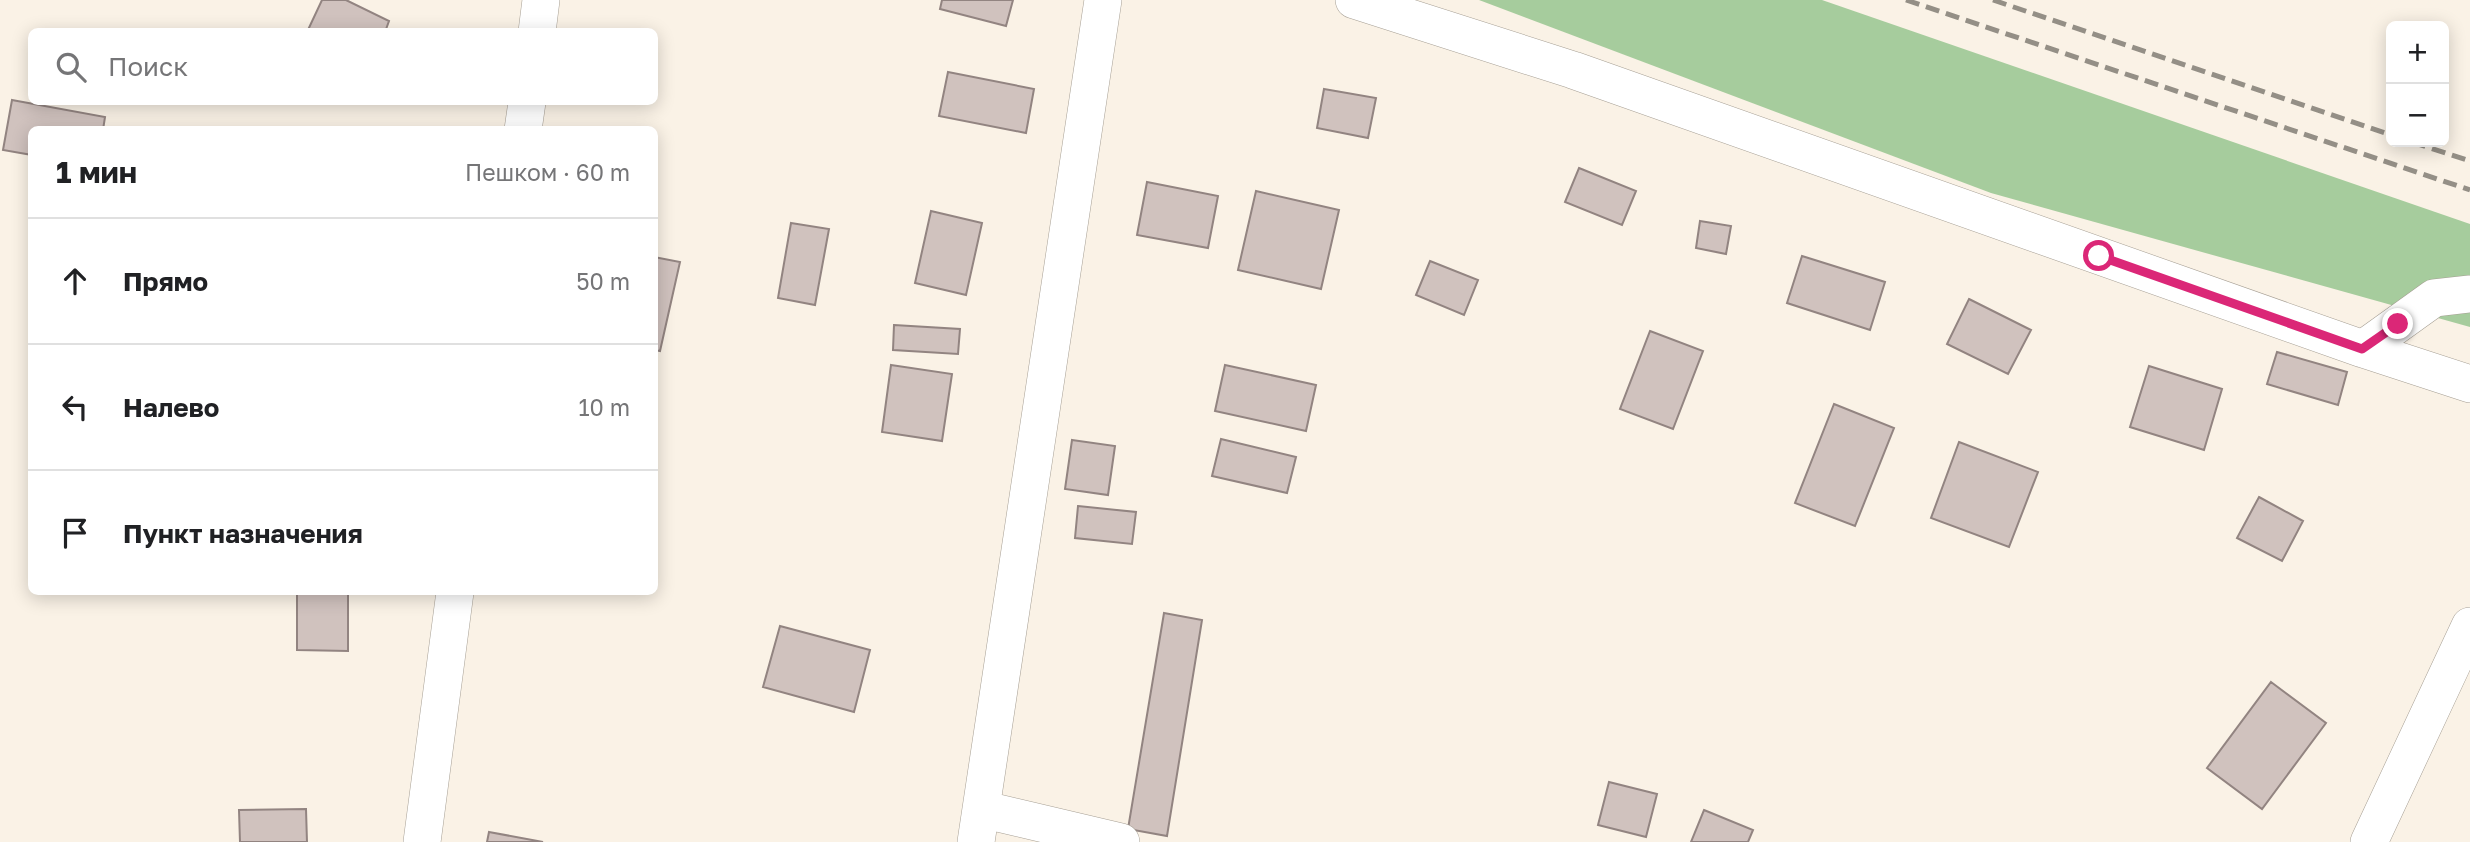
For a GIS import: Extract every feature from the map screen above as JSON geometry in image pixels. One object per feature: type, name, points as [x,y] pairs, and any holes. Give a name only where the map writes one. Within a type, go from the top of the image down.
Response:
[{"type":"street","points":[[538,28],[541,0]]},
{"type":"street","points":[[1103,0],[979,825],[1121,842]]},
{"type":"street","points":[[1354,0],[1573,70],[2362,349],[2470,384]]},
{"type":"street","points":[[524,126],[527,105]]},
{"type":"street","points":[[2362,349],[2434,298],[2470,293]]},
{"type":"street","points":[[422,842],[455,595]]},
{"type":"street","points":[[2369,842],[2470,626]]},
{"type":"green space","points":[[1479,0],[1822,0],[2470,224],[2470,327],[1991,193]]},
{"type":"building","points":[[322,0],[346,0],[389,21],[386,28],[309,28]]},
{"type":"building","points":[[942,0],[1013,0],[1006,26],[940,9]]},
{"type":"building","points":[[948,72],[1034,89],[1026,133],[939,116]]},
{"type":"building","points":[[1324,89],[1376,98],[1368,138],[1317,128]]},
{"type":"building","points":[[12,100],[105,117],[104,126],[28,126],[28,154],[3,150]]},
{"type":"building","points":[[1579,168],[1636,191],[1622,225],[1565,202]]},
{"type":"building","points":[[1147,182],[1218,196],[1208,248],[1137,235]]},
{"type":"building","points":[[1256,191],[1339,210],[1321,289],[1238,270]]},
{"type":"building","points":[[931,211],[982,223],[966,295],[915,283]]},
{"type":"building","points":[[1700,221],[1731,226],[1726,254],[1696,248]]},
{"type":"building","points":[[791,223],[829,229],[815,305],[778,298]]},
{"type":"building","points":[[1802,256],[1885,282],[1870,330],[1787,303]]},
{"type":"building","points":[[658,258],[680,262],[658,351]]},
{"type":"building","points":[[1430,261],[1478,280],[1464,315],[1416,295]]},
{"type":"building","points":[[1969,299],[2031,330],[2008,374],[1947,344]]},
{"type":"building","points":[[894,325],[960,329],[958,354],[893,350]]},
{"type":"building","points":[[1650,331],[1703,351],[1673,429],[1620,409]]},
{"type":"building","points":[[2277,352],[2347,372],[2338,405],[2267,384]]},
{"type":"building","points":[[891,365],[952,374],[942,441],[882,432]]},
{"type":"building","points":[[1225,365],[1316,385],[1306,431],[1215,411]]},
{"type":"building","points":[[2149,366],[2222,389],[2204,450],[2130,427]]},
{"type":"building","points":[[1834,404],[1894,428],[1855,526],[1795,503]]},
{"type":"building","points":[[1221,439],[1296,457],[1287,493],[1212,476]]},
{"type":"building","points":[[1072,440],[1115,446],[1108,495],[1065,489]]},
{"type":"building","points":[[1959,442],[2038,472],[2009,547],[1931,518]]},
{"type":"building","points":[[2259,497],[2303,521],[2282,561],[2237,538]]},
{"type":"building","points":[[1078,506],[1136,512],[1132,544],[1075,538]]},
{"type":"building","points":[[297,595],[348,595],[348,651],[297,650]]},
{"type":"building","points":[[1164,613],[1202,620],[1167,836],[1128,829]]},
{"type":"building","points":[[780,626],[870,650],[854,712],[763,687]]},
{"type":"building","points":[[2271,682],[2326,723],[2262,809],[2207,768]]},
{"type":"building","points":[[1609,782],[1657,794],[1646,837],[1598,825]]},
{"type":"building","points":[[306,809],[307,842],[240,842],[239,810]]},
{"type":"building","points":[[1704,810],[1753,830],[1748,842],[1691,842]]},
{"type":"building","points":[[489,832],[543,842],[487,842]]},
{"type":"railway","points":[[1906,0],[2470,190]]},
{"type":"railway","points":[[1993,0],[2386,133]]},
{"type":"railway","points":[[2427,147],[2470,161]]},
{"type":"route","points":[[2099,256],[2362,349],[2398,324]]}]
